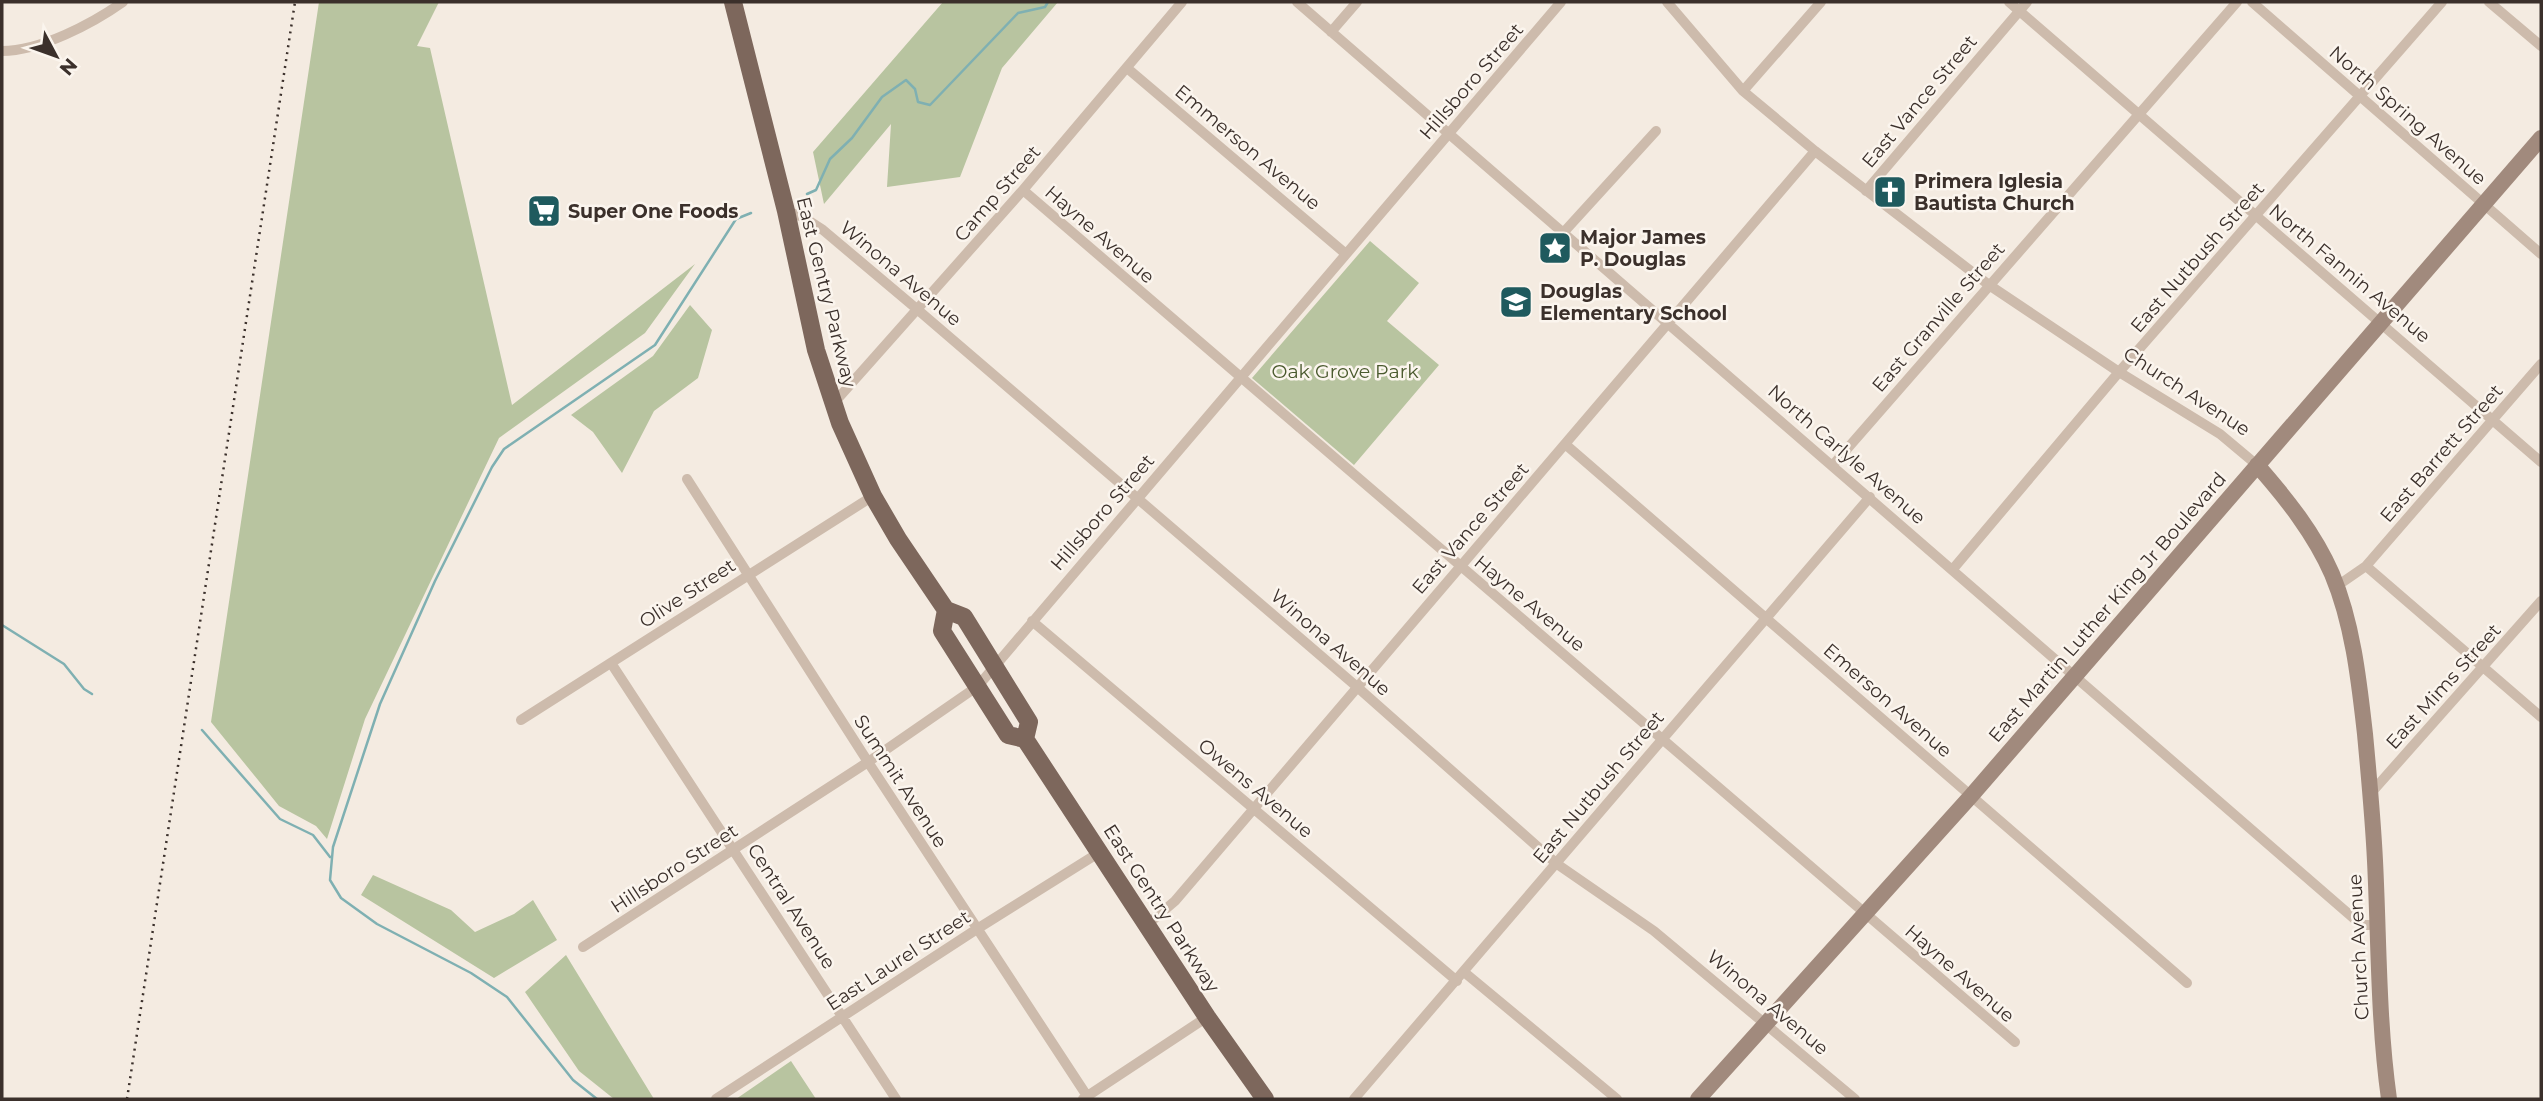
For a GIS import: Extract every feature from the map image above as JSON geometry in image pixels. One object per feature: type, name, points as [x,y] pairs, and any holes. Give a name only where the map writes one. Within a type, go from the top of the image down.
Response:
[{"type":"main road","name":"East Gentry Parkway","points":[[733,2],[786,211],[816,350],[851,451],[873,496],[946,610],[964,617],[1029,722],[1025,739]]},
{"type":"main road","name":"East Martin Luther King Jr Boulevard","points":[[1698,1099],[1971,796],[2541,138]]},
{"type":"main road","name":"Church Avenue","points":[[2258,465],[2303,522],[2324,558],[2337,586],[2348,624],[2358,678],[2371,793],[2383,1034],[2389,1099]]},
{"type":"main road","name":"East Gentry Parkway","points":[[946,610],[942,631],[1008,735],[1025,739],[1265,1099]]},
{"type":"street","points":[[2,51],[19,50],[46,42],[123,2]]},
{"type":"street","name":"Camp Street","points":[[834,404],[1023,190],[1182,2]]},
{"type":"street","name":"North Carlyle Avenue","points":[[1297,2],[2358,922],[2363,925],[2377,925]]},
{"type":"street","points":[[1331,32],[1357,2]]},
{"type":"street","name":"Hillsboro Street","points":[[583,947],[868,762],[978,686],[1562,2]]},
{"type":"street","name":"Church Avenue","points":[[1667,2],[1743,91],[1866,191],[1989,285],[2119,372],[2220,434],[2258,465]]},
{"type":"street","points":[[1743,91],[1822,2]]},
{"type":"street","name":"North Fannin Avenue","points":[[2009,2],[2023,6],[2138,113],[2541,461]]},
{"type":"street","name":"East Granville Street","points":[[1833,465],[2236,2]]},
{"type":"street","name":"North Spring Avenue","points":[[2252,2],[2541,254]]},
{"type":"street","name":"East Nutbush Street","points":[[1953,569],[2119,372],[2442,2]]},
{"type":"street","points":[[2489,2],[2541,46]]},
{"type":"street","name":"East Vance Street","points":[[1866,191],[2023,6]]},
{"type":"street","name":"Emmerson Avenue","points":[[1128,68],[1346,254]]},
{"type":"street","points":[[1563,233],[1656,131]]},
{"type":"street","name":"East Vance Street","points":[[1148,924],[1175,901],[1815,151]]},
{"type":"street","name":"Hayne Avenue","points":[[1023,190],[2015,1042]]},
{"type":"street","name":"Winona Avenue","points":[[786,211],[803,217],[823,230],[918,310],[1356,686],[1556,864],[1654,931],[1855,1099]]},
{"type":"street","name":"East Barrett Street","points":[[2337,586],[2367,566],[2541,363]]},
{"type":"street","name":"Emerson Avenue","points":[[1565,444],[2187,983]]},
{"type":"street","name":"Summit Avenue","points":[[687,479],[1086,1098]]},
{"type":"street","name":"Olive Street","points":[[522,720],[873,496]]},
{"type":"street","name":"East Nutbush Street","points":[[1354,1099],[1870,497]]},
{"type":"street","points":[[2367,566],[2541,717]]},
{"type":"street","name":"East Mims Street","points":[[2371,793],[2541,601]]},
{"type":"street","name":"Owens Avenue","points":[[1032,621],[1253,809],[1460,977],[1617,1099]]},
{"type":"street","name":"Central Avenue","points":[[611,663],[896,1099]]},
{"type":"street","name":"East Laurel Street","points":[[716,1099],[1100,852]]},
{"type":"street","points":[[1086,1098],[1208,1017]]},
{"type":"green space","points":[[319,2],[439,2],[417,46],[430,48],[512,405],[695,264],[645,333],[499,438],[365,719],[327,839],[316,826],[279,806],[211,722]]},
{"type":"green space","points":[[943,2],[1058,2],[1002,68],[960,177],[887,187],[891,124],[824,204],[813,152]]},
{"type":"green space","name":"Oak Grove Park","points":[[1370,241],[1419,283],[1387,321],[1439,365],[1354,465],[1252,378]]},
{"type":"green space","points":[[690,305],[712,330],[698,378],[654,411],[622,473],[593,432],[571,415],[653,356]]},
{"type":"green space","points":[[373,875],[451,910],[475,932],[514,914],[533,900],[557,940],[494,978],[361,895]]},
{"type":"green space","points":[[566,955],[654,1099],[614,1099],[579,1071],[525,992]]},
{"type":"green space","points":[[791,1061],[816,1099],[736,1099]]},
{"type":"waterway","points":[[807,194],[816,190],[830,159],[852,138],[882,97],[906,80],[915,89],[918,102],[930,105],[1018,13],[1045,7],[1048,2]]},
{"type":"waterway","points":[[597,1099],[573,1080],[507,997],[471,973],[377,924],[341,898],[330,880],[333,847],[380,704],[435,581],[492,467],[504,449],[655,345],[736,219],[751,213]]},
{"type":"waterway","points":[[2,625],[64,664],[84,689],[92,694]]},
{"type":"waterway","points":[[202,730],[280,819],[313,835],[330,857]]},
{"type":"railway","points":[[127,1099],[295,2]]},
{"type":"place","name":"Primera Iglesia Bautista Church","points":[[1890,192]]},
{"type":"place","name":"Super One Foods","points":[[544,211]]},
{"type":"place","name":"Major James P. Douglas","points":[[1555,248]]},
{"type":"place","name":"Douglas Elementary School","points":[[1516,302]]}]
